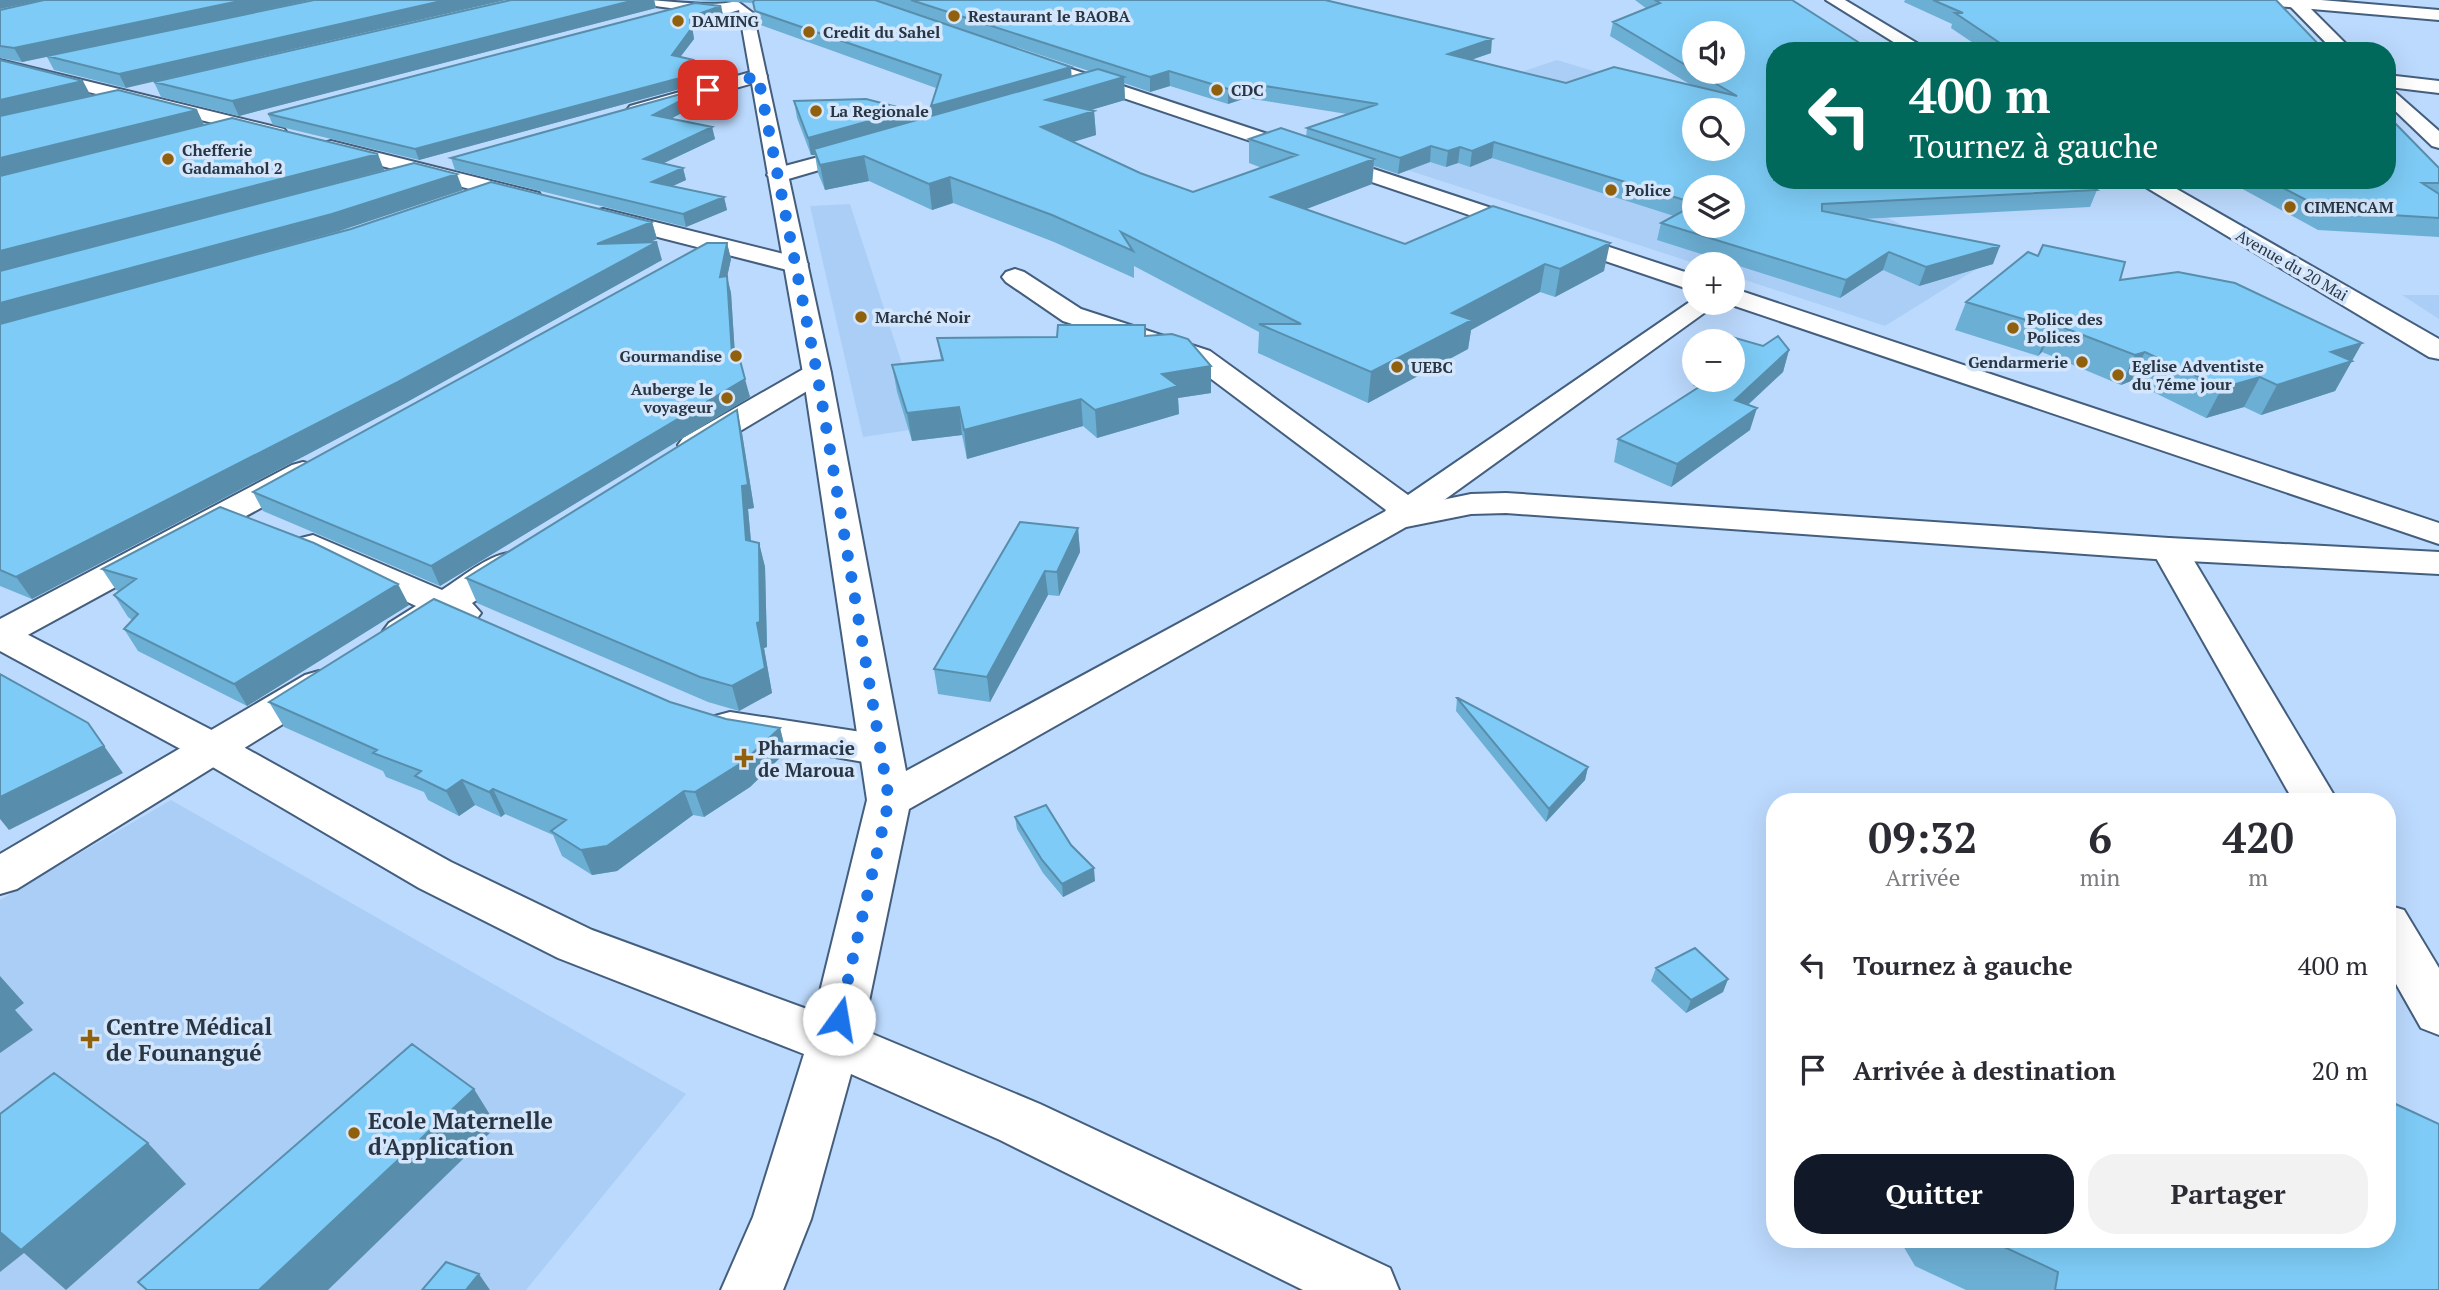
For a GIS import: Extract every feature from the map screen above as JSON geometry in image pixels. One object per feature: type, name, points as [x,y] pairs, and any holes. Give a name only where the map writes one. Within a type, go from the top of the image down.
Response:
[{"type":"main road","points":[[1833,0],[1905,42]]},
{"type":"main road","points":[[2266,0],[2439,15]]},
{"type":"main road","points":[[2295,2],[2335,42]]},
{"type":"main road","points":[[647,10],[694,6],[744,8],[817,373],[889,800],[834,1042],[782,1219],[752,1290]]},
{"type":"main road","points":[[1006,52],[1682,279]]},
{"type":"main road","points":[[7,69],[60,61]]},
{"type":"main road","points":[[7,69],[243,124],[554,204]]},
{"type":"main road","points":[[620,115],[758,76]]},
{"type":"main road","points":[[2396,82],[2439,87]]},
{"type":"main road","points":[[1059,95],[1097,83]]},
{"type":"main road","points":[[90,106],[169,87]]},
{"type":"main road","points":[[2396,101],[2439,142]]},
{"type":"main road","points":[[204,134],[284,114]]},
{"type":"main road","points":[[778,175],[892,144]]},
{"type":"main road","points":[[380,181],[459,159]]},
{"type":"main road","points":[[460,202],[497,189]]},
{"type":"main road","name":"Avenue du 20 Mai","points":[[2160,189],[2439,351]]},
{"type":"main road","points":[[580,210],[795,264]]},
{"type":"main road","points":[[680,264],[716,244]]},
{"type":"main road","points":[[1015,277],[1072,315],[1200,357],[1402,514],[1471,504],[1506,503],[2169,549],[2439,563]]},
{"type":"main road","points":[[1745,300],[2439,534]]},
{"type":"main road","points":[[889,800],[1402,514],[1688,315]]},
{"type":"main road","points":[[668,462],[817,373]]},
{"type":"main road","points":[[0,635],[324,461]]},
{"type":"main road","points":[[230,512],[488,626]]},
{"type":"main road","points":[[375,648],[539,545]]},
{"type":"main road","points":[[2169,549],[2311,793]]},
{"type":"main road","points":[[0,635],[214,749],[435,875],[575,944],[834,1042],[1020,1122],[1368,1290]]},
{"type":"main road","points":[[0,876],[341,670]]},
{"type":"main road","points":[[693,714],[734,727],[881,750]]},
{"type":"main road","points":[[2396,939],[2439,1013]]},
{"type":"shaded area","points":[[1557,60],[1683,98],[1682,161],[1745,161],[1745,159],[1766,174],[1766,189],[1803,189],[1874,211],[1983,265],[1885,326],[1745,280],[1745,252],[1682,252],[1682,259],[1315,140]]},
{"type":"shaded area","name":"Marché Noir","points":[[850,204],[923,428],[863,437],[810,206]]},
{"type":"shaded area","points":[[2402,295],[2439,295],[2439,319]]},
{"type":"shaded area","name":"Ecole Maternelle d'Application","points":[[171,800],[686,1094],[526,1290],[0,1290],[0,900]]},
{"type":"building","points":[[44,0],[244,0],[14,48],[0,46],[0,10]]},
{"type":"building","points":[[314,0],[446,0],[119,74],[47,56]]},
{"type":"building","points":[[511,0],[635,0],[232,101],[154,82]]},
{"type":"building","points":[[755,0],[875,0],[1071,67],[931,106],[941,75],[755,11]]},
{"type":"building","points":[[911,0],[1325,0],[1492,39],[1448,54],[1566,83],[1614,67],[1737,96],[1716,84],[1745,84],[1745,21],[1682,21],[1682,63],[1613,22],[1660,3],[1655,0],[1792,0],[1858,42],[1766,42],[1766,189],[2097,190],[1822,204],[1822,211],[2000,246],[1926,267],[1889,252],[1846,280],[1710,238],[1745,238],[1745,175],[1682,175],[1682,199],[1494,142],[1472,151],[1460,147],[1448,151],[1431,146],[1400,158],[1307,128],[1378,104],[1246,83],[1228,89],[1169,71],[1150,77]]},
{"type":"building","points":[[1933,0],[2276,0],[2316,42],[1998,42],[1955,13],[1963,13]]},
{"type":"building","points":[[695,3],[721,6],[690,17],[691,29],[672,55],[694,60],[695,74],[415,149],[268,114]]},
{"type":"building","points":[[0,60],[83,81],[0,100]]},
{"type":"building","points":[[1098,69],[1124,77],[1046,100],[1094,111],[1041,127],[1140,173],[1193,192],[1297,155],[1249,139],[1281,128],[1374,159],[1271,197],[1405,244],[1493,206],[1610,243],[1560,269],[1545,264],[1452,313],[1472,320],[1371,372],[1259,324],[1301,324],[1121,232],[1133,251],[1052,215],[950,177],[929,184],[864,156],[820,165],[814,149]]},
{"type":"building","points":[[118,90],[197,110],[0,158],[0,116]]},
{"type":"building","points":[[688,92],[682,100],[653,115],[712,127],[644,159],[683,168],[652,182],[724,197],[683,214],[451,158]]},
{"type":"building","points":[[866,99],[909,110],[808,138],[794,101]]},
{"type":"building","points":[[232,118],[378,154],[0,251],[0,176]]},
{"type":"building","points":[[2396,124],[2439,168],[2439,183],[2422,183],[2439,194],[2439,218],[2327,211],[2285,189],[2396,189]]},
{"type":"building","points":[[414,163],[457,174],[332,214],[0,303],[0,271]]},
{"type":"building","points":[[491,182],[652,222],[597,244],[657,242],[398,382],[16,577],[0,570],[0,324],[351,229]]},
{"type":"building","points":[[1682,212],[1682,229],[1661,223]]},
{"type":"building","points":[[707,243],[727,243],[720,277],[727,276],[732,354],[738,353],[745,379],[431,566],[253,492]]},
{"type":"building","points":[[2043,245],[2125,262],[2120,280],[2178,272],[2235,283],[2362,343],[2331,352],[2352,361],[2277,385],[2260,377],[2222,388],[2145,352],[2135,355],[2054,324],[2050,327],[1966,302],[2028,252],[2038,256]]},
{"type":"building","points":[[1058,325],[1145,325],[1145,336],[1172,334],[1188,339],[1211,366],[1162,374],[1178,386],[1095,410],[1081,399],[964,430],[959,407],[907,413],[892,365],[943,360],[937,338],[1057,337]]},
{"type":"building","points":[[1778,336],[1789,350],[1745,391],[1745,341],[1763,346]]},
{"type":"building","points":[[1691,392],[1744,392],[1735,400],[1757,408],[1677,464],[1618,439]]},
{"type":"building","points":[[737,410],[748,485],[742,486],[746,540],[759,543],[760,622],[757,623],[765,668],[732,686],[700,677],[466,578]]},
{"type":"building","points":[[220,507],[314,543],[398,584],[234,684],[124,629],[138,614],[114,595],[136,579],[102,569]]},
{"type":"building","points":[[1020,522],[1078,528],[1057,572],[1045,571],[987,677],[934,669]]},
{"type":"building","points":[[434,599],[670,702],[726,719],[780,728],[743,762],[695,792],[684,791],[607,846],[581,850],[551,831],[566,820],[493,789],[489,792],[462,780],[446,791],[415,776],[421,771],[373,753],[377,750],[269,702]]},
{"type":"building","points":[[0,674],[88,723],[104,746],[0,797]]},
{"type":"building","points":[[1458,698],[1588,767],[1549,809]]},
{"type":"building","points":[[1046,805],[1071,845],[1094,868],[1062,884],[1042,860],[1015,817]]},
{"type":"building","points":[[1695,948],[1728,979],[1691,1000],[1656,968]]},
{"type":"building","points":[[412,1044],[474,1089],[259,1290],[147,1290],[138,1282]]},
{"type":"building","points":[[54,1073],[148,1143],[21,1250],[0,1232],[0,1114]]},
{"type":"building","points":[[2396,1104],[2439,1124],[2439,1290],[2055,1290],[2058,1272],[2006,1248],[2396,1248]]},
{"type":"building","points":[[446,1262],[479,1274],[466,1290],[422,1290]]},
{"type":"place","name":"Restaurant le BAOBA","points":[[954,16]]},
{"type":"place","name":"DAMING","points":[[678,21]]},
{"type":"place","name":"Credit du Sahel","points":[[809,32]]},
{"type":"place","name":"CDC","points":[[1217,90]]},
{"type":"place","name":"La Regionale","points":[[816,111]]},
{"type":"place","name":"Chefferie Gadamahol 2","points":[[168,159]]},
{"type":"place","name":"Police","points":[[1611,190]]},
{"type":"place","name":"CIMENCAM","points":[[2290,207]]},
{"type":"place","name":"Marché Noir","points":[[861,317]]},
{"type":"place","name":"Police des Polices","points":[[2013,328]]},
{"type":"place","name":"Gourmandise","points":[[736,356]]},
{"type":"place","name":"Gendarmerie","points":[[2082,362]]},
{"type":"place","name":"UEBC","points":[[1397,367]]},
{"type":"place","name":"Eglise Adventiste du 7éme jour","points":[[2118,375]]},
{"type":"place","name":"Auberge le voyageur","points":[[727,398]]},
{"type":"place","name":"Pharmacie de Maroua","points":[[744,758]]},
{"type":"place","name":"Centre Médical de Founangué","points":[[90,1039]]},
{"type":"place","name":"Ecole Maternelle d'Application","points":[[354,1133]]},
{"type":"route","points":[[708,90],[758,76],[817,373],[889,800],[839,1019]]}]
